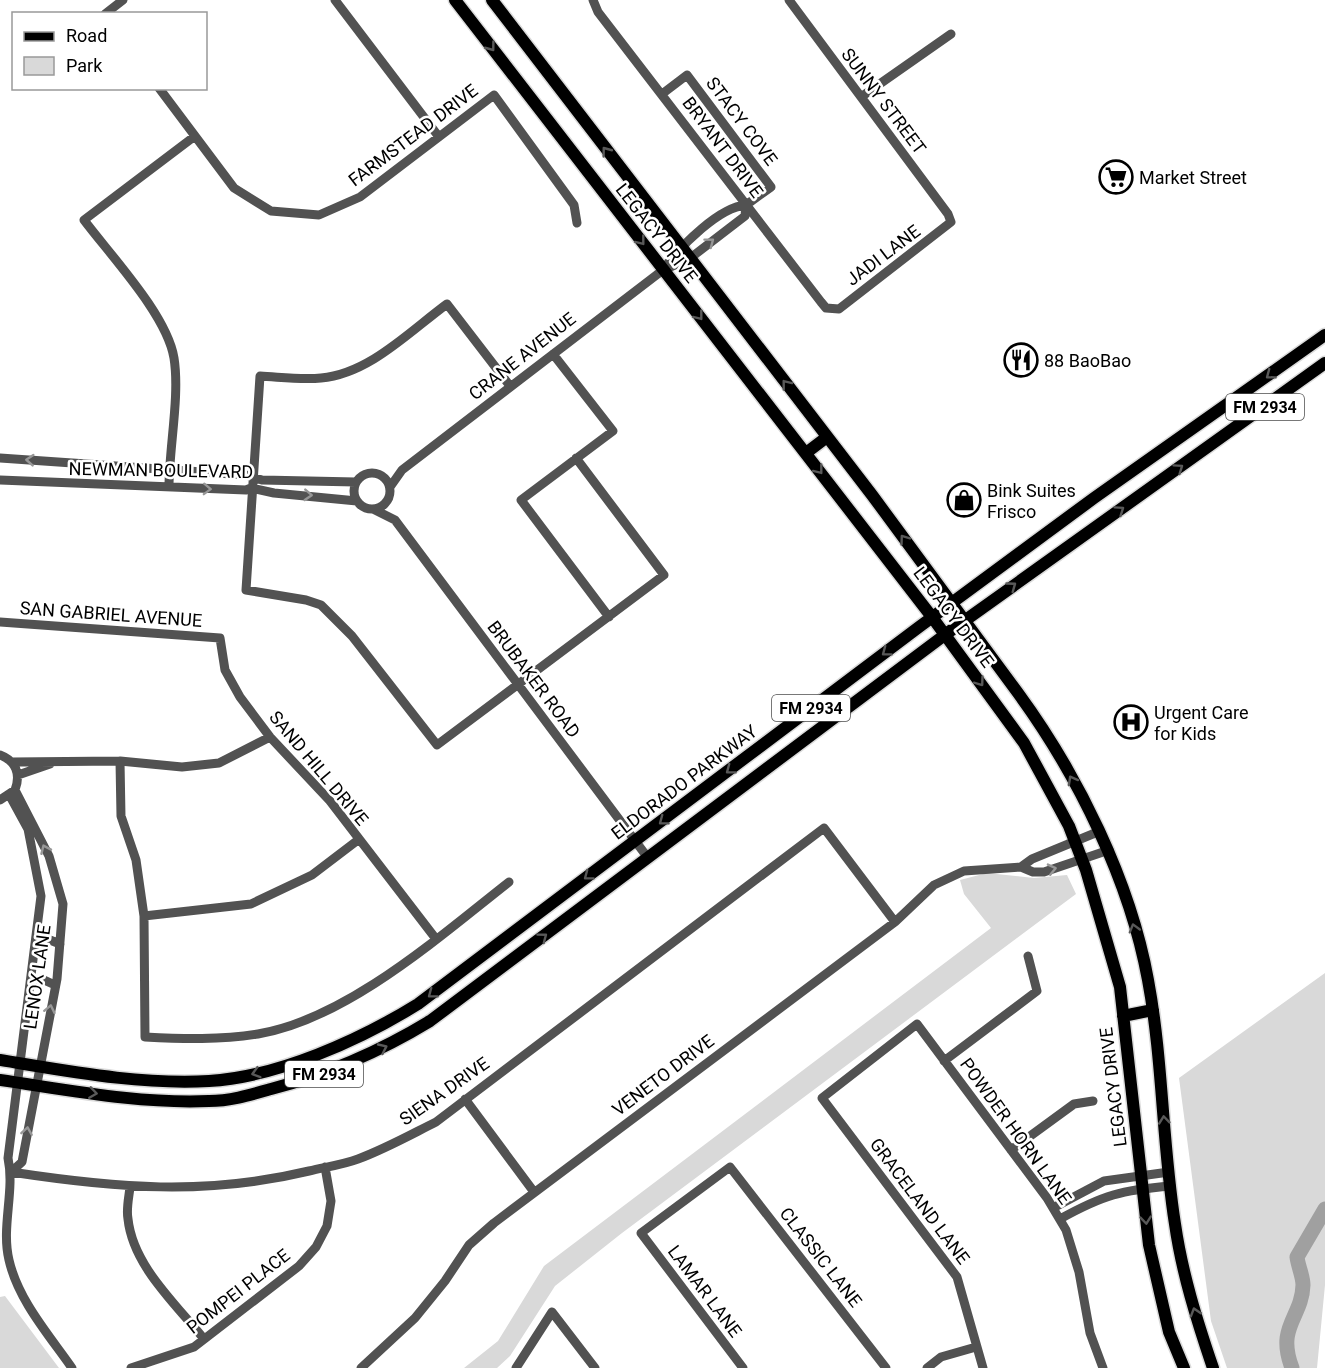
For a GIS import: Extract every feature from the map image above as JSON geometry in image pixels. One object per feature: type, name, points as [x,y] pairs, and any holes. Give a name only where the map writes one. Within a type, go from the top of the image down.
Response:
[{"type":"main road","name":"LEGACY DRIVE","points":[[456,0],[946,634],[1024,743],[1076,842],[1119,987],[1149,1245],[1169,1332],[1184,1368]]},
{"type":"main road","name":"LEGACY DRIVE","points":[[492,0],[827,437],[1041,724],[1100,831],[1109,850],[1148,978],[1180,1254],[1213,1368]]},
{"type":"main road","name":"ELDORADO PARKWAY","points":[[0,1060],[139,1079],[209,1081],[236,1078],[306,1059],[383,1026],[418,1004],[1094,498],[1325,335]]},
{"type":"main road","points":[[1308,348],[1322,365]]},
{"type":"main road","points":[[1293,358],[1306,376]]},
{"type":"main road","name":"FM 2934","points":[[0,1080],[137,1099],[210,1101],[240,1098],[313,1078],[393,1044],[430,1021],[946,634],[1322,365]]},
{"type":"main road","points":[[806,453],[827,437]]},
{"type":"main road","points":[[1123,1016],[1153,1010]]},
{"type":"street","points":[[108,12],[123,0]]},
{"type":"street","points":[[335,0],[439,137]]},
{"type":"street","name":"BRYANT DRIVE","points":[[593,0],[598,12],[820,302],[832,310]]},
{"type":"street","name":"SUNNY STREET","points":[[789,0],[948,214],[951,222]]},
{"type":"street","points":[[861,97],[951,34]]},
{"type":"street","name":"STACY COVE","points":[[662,94],[687,75],[771,187],[746,205]]},
{"type":"street","name":"FARMSTEAD DRIVE","points":[[160,90],[234,188],[271,211],[319,215],[360,196],[494,95],[574,205],[577,223]]},
{"type":"street","points":[[169,487],[175,370],[170,341],[156,315],[84,220],[195,136]]},
{"type":"street","name":"CRANE AVENUE","points":[[390,487],[402,470],[510,386],[663,270],[689,259],[745,216],[746,205],[733,206],[680,247],[663,270]]},
{"type":"street","name":"JADI LANE","points":[[832,310],[839,309],[951,222]]},
{"type":"street","points":[[510,386],[447,304],[371,360],[346,373],[319,379],[260,376],[246,590],[306,600],[321,606],[352,636],[436,745],[664,575],[576,458]]},
{"type":"street","points":[[552,354],[613,431],[521,500],[609,616]]},
{"type":"street","name":"NEWMAN BOULEVARD","points":[[0,458],[246,475],[252,483],[274,493],[357,501]]},
{"type":"street","name":"CRANE AVENUE","points":[[380,475],[402,470]]},
{"type":"street","points":[[366,475],[380,475],[390,487],[388,501],[373,509],[363,506],[357,501],[356,482],[366,475]]},
{"type":"street","name":"NEWMAN BOULEVARD","points":[[0,480],[246,490],[252,483],[356,482]]},
{"type":"street","name":"BRUBAKER ROAD","points":[[388,501],[394,510],[395,520]]},
{"type":"street","name":"BRUBAKER ROAD","points":[[373,509],[395,520],[648,858]]},
{"type":"street","name":"SAN GABRIEL AVENUE","points":[[0,622],[220,638]]},
{"type":"street","name":"SAND HILL DRIVE","points":[[220,638],[225,670],[240,697],[270,737],[330,801],[436,939]]},
{"type":"street","points":[[0,755],[12,762],[120,761],[183,767],[219,763],[270,737]]},
{"type":"street","points":[[120,761],[121,816],[136,860],[144,916],[145,1037],[191,1040],[260,1033],[312,1016],[363,992],[509,882]]},
{"type":"street","points":[[0,800],[13,793],[18,775],[12,762]]},
{"type":"street","points":[[18,775],[55,762]]},
{"type":"street","name":"LENOX LANE","points":[[13,793],[28,829],[41,896],[8,1158],[11,1172],[7,1211],[9,1259],[27,1302],[72,1368]]},
{"type":"street","name":"LENOX LANE","points":[[11,1172],[22,1162],[55,985],[63,904],[49,856],[13,793]]},
{"type":"street","name":"SIENA DRIVE","points":[[11,1172],[77,1182],[154,1189],[224,1186],[356,1160],[395,1144],[436,1122],[824,828],[895,922]]},
{"type":"street","name":"VENETO DRIVE","points":[[1021,867],[1032,859],[1100,831]]},
{"type":"street","points":[[144,916],[251,904],[312,875],[358,840]]},
{"type":"street","name":"VENETO DRIVE","points":[[361,1368],[415,1318],[470,1245],[534,1192],[895,922],[934,885],[964,871],[1021,867],[1034,872],[1044,872],[1109,850]]},
{"type":"street","points":[[36,943],[50,940],[60,944]]},
{"type":"street","points":[[944,1061],[1037,991],[1028,956]]},
{"type":"street","points":[[31,982],[44,980],[55,985]]},
{"type":"street","name":"POWDER HORN LANE","points":[[822,1098],[916,1024],[1011,1149],[1060,1219],[1079,1272],[1090,1333],[1103,1368]]},
{"type":"street","name":"GRACELAND LANE","points":[[822,1098],[957,1277],[983,1368]]},
{"type":"street","points":[[465,1099],[534,1192]]},
{"type":"street","points":[[1011,1149],[1074,1104],[1093,1101]]},
{"type":"street","name":"POMPEI PLACE","points":[[131,1368],[180,1353],[204,1339],[299,1266],[316,1247],[327,1226],[332,1201],[325,1167]]},
{"type":"street","name":"LAMAR LANE","points":[[730,1167],[641,1233],[743,1368]]},
{"type":"street","name":"CLASSIC LANE","points":[[730,1167],[886,1368]]},
{"type":"street","points":[[1053,1208],[1104,1181],[1169,1172]]},
{"type":"street","points":[[1060,1219],[1103,1197],[1143,1188],[1171,1186]]},
{"type":"street","points":[[130,1187],[128,1219],[136,1248],[147,1268],[204,1339]]},
{"type":"street","points":[[516,1368],[552,1312],[596,1368]]},
{"type":"street","points":[[927,1368],[941,1357],[976,1347]]},
{"type":"green space","points":[[987,873],[1034,878],[1067,875],[1076,894],[622,1233],[555,1286],[510,1356],[497,1368],[464,1368],[498,1341],[544,1266],[991,928],[964,894],[960,880]]},
{"type":"green space","points":[[1325,973],[1325,1285],[1317,1368],[1227,1368],[1211,1321],[1179,1078]]},
{"type":"green space","points":[[5,1296],[59,1368],[0,1368],[0,1297]]},
{"type":"waterway","points":[[1292,1368],[1288,1354],[1288,1332],[1299,1306],[1303,1285],[1297,1257],[1325,1209]]},
{"type":"place","name":"Market Street","points":[[1116,177]]},
{"type":"place","name":"88 BaoBao","points":[[1021,360]]},
{"type":"place","name":"Bink Suites Frisco","points":[[964,500]]},
{"type":"place","name":"Urgent Care for Kids","points":[[1131,722]]}]
